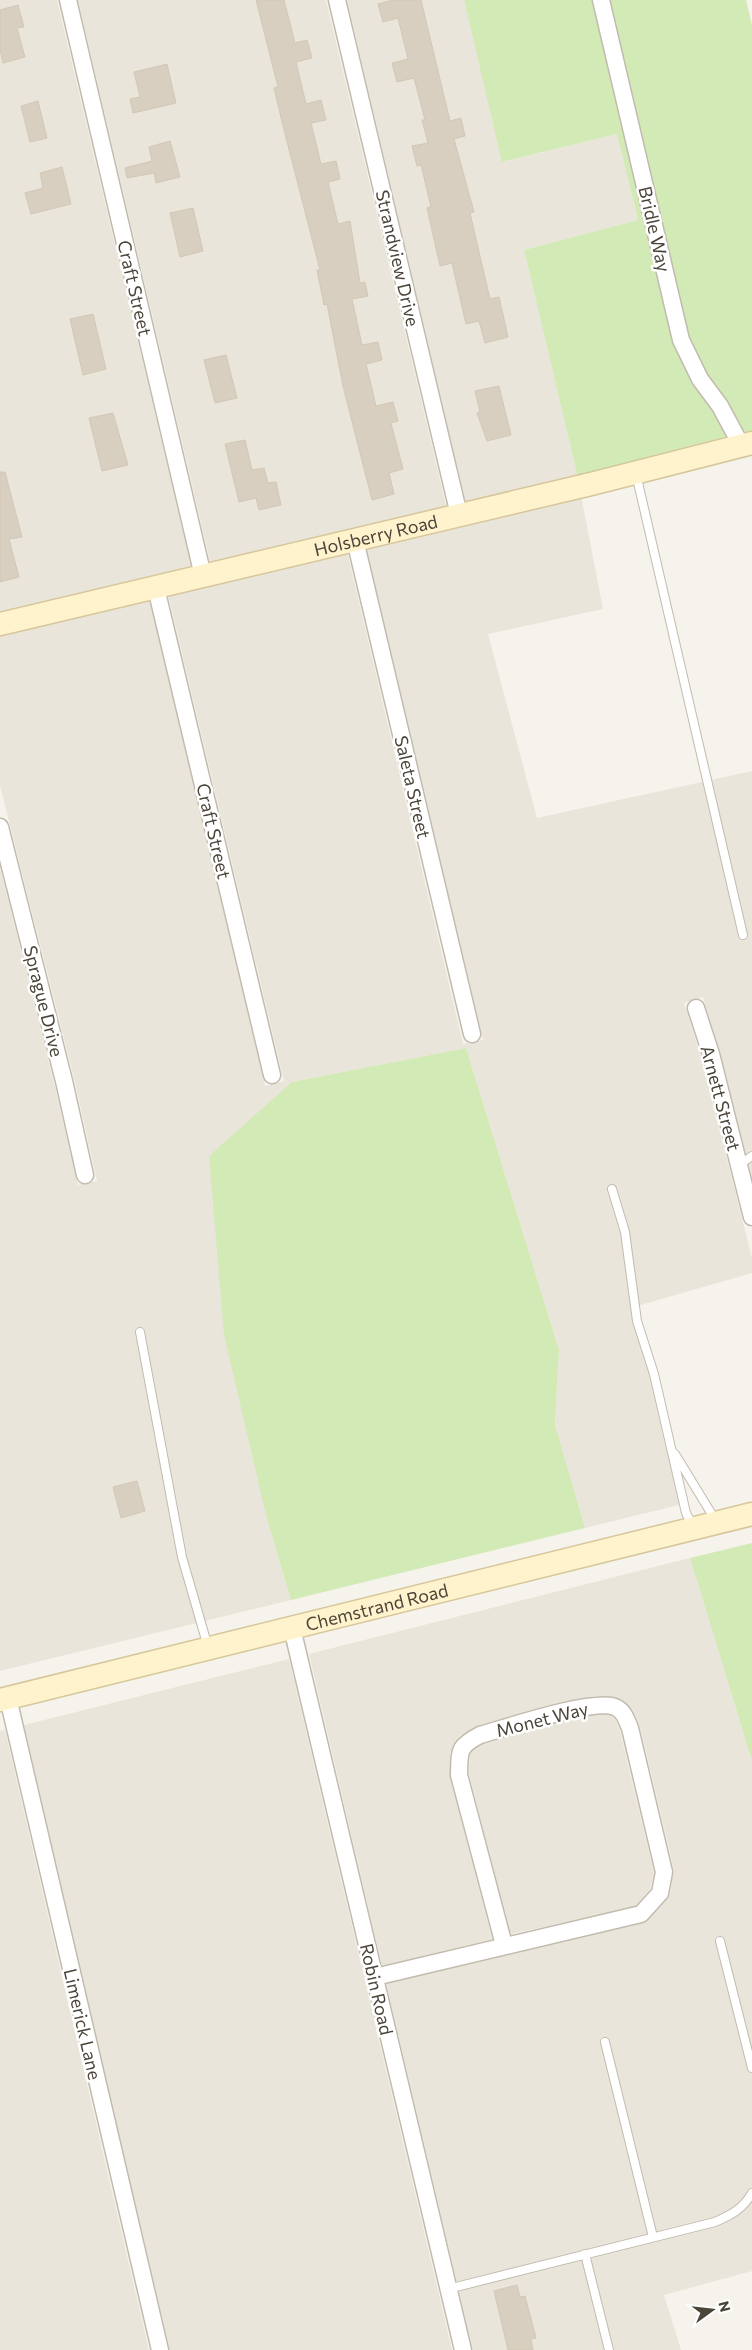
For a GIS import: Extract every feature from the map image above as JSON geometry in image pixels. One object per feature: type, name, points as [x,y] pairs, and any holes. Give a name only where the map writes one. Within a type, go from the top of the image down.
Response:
[{"type":"street","name":"Craft Street","points":[[68,0],[203,576]]},
{"type":"street","name":"Strandview Drive","points":[[337,0],[458,515]]},
{"type":"street","name":"Bridle Way","points":[[602,0],[681,340],[700,379],[747,444]]},
{"type":"street","name":"Holsberry Road","points":[[0,624],[156,588],[747,444]]},
{"type":"street","name":"Saleta Street","points":[[355,540],[472,1034]]},
{"type":"street","name":"Craft Street","points":[[156,588],[272,1075]]},
{"type":"street","name":"Sprague Drive","points":[[0,827],[64,1081],[85,1175]]},
{"type":"street","name":"Arnett Street","points":[[696,1008],[745,1160],[752,1217]]},
{"type":"street","name":"Chemstrand Road","points":[[4,1699],[752,1514]]},
{"type":"street","name":"Robin Road","points":[[292,1628],[462,2350]]},
{"type":"street","name":"Limerick Lane","points":[[4,1699],[160,2350]]},
{"type":"street","name":"Monet Way","points":[[375,1977],[640,1914],[660,1892],[664,1872],[630,1728],[624,1713],[614,1706],[593,1705],[480,1735],[465,1743],[460,1752],[460,1775],[504,1945]]},
{"type":"lane","points":[[636,472],[743,934]]},
{"type":"lane","points":[[612,1189],[625,1232],[637,1321],[654,1374],[688,1520],[709,1525]]},
{"type":"lane","points":[[140,1332],[182,1557],[209,1648]]},
{"type":"lane","points":[[671,1448],[709,1525]]},
{"type":"lane","points":[[720,1941],[752,2068]]},
{"type":"lane","points":[[605,2042],[653,2237]]},
{"type":"lane","points":[[448,2289],[715,2222],[732,2215],[746,2203],[752,2193]]},
{"type":"lane","points":[[586,2254],[609,2350]]},
{"type":"shaded area","points":[[0,0],[57,0],[192,570],[0,615]]},
{"type":"shaded area","points":[[78,0],[326,0],[447,509],[211,565]]},
{"type":"shaded area","points":[[347,0],[464,0],[503,162],[617,134],[638,220],[524,250],[578,478],[466,504]]},
{"type":"shaded area","points":[[581,495],[603,609],[488,634],[537,818],[752,771],[752,1177],[720,1052],[703,997],[684,1003],[701,1057],[752,1258],[752,1273],[637,1306],[687,1503],[585,1528],[555,1425],[559,1350],[466,1048],[292,1082],[267,1519],[291,1600],[0,1671],[0,868],[78,1185],[97,1181],[74,1078],[0,786],[0,633],[149,598],[265,1086],[284,1081],[168,594],[347,551],[463,1044],[483,1040],[366,546]]},
{"type":"shaded area","points":[[690,1558],[752,1761],[752,2271],[664,2295],[681,2350],[473,2350],[386,1983],[642,1923],[648,1919],[670,1894],[674,1870],[640,1726],[633,1710],[620,1699],[594,1696],[477,1727],[461,1735],[456,1740],[450,1753],[450,1778],[492,1939],[382,1966],[309,1654]]},
{"type":"shaded area","points":[[289,1659],[452,2350],[170,2350],[112,2105],[24,1725]]},
{"type":"shaded area","points":[[593,1713],[609,1715],[615,1719],[620,1731],[654,1873],[650,1889],[635,1907],[511,1934],[469,1774],[470,1754],[473,1748],[483,1743]]},
{"type":"shaded area","points":[[5,1730],[149,2350],[0,2350],[0,1731]]},
{"type":"green space","points":[[464,0],[746,0],[752,25],[752,434],[578,478],[524,250],[638,220],[617,134],[502,162]]},
{"type":"green space","points":[[466,1048],[559,1350],[555,1425],[585,1528],[291,1600],[267,1519],[224,1335],[209,1156],[292,1082]]},
{"type":"green space","points":[[752,1543],[752,1761],[690,1558]]},
{"type":"building","points":[[256,0],[284,0],[295,43],[307,40],[312,58],[296,62],[306,104],[321,100],[326,120],[311,123],[321,164],[336,161],[340,179],[328,182],[338,224],[350,221],[360,283],[365,282],[368,296],[352,299],[362,345],[378,342],[382,360],[366,364],[376,406],[393,402],[398,421],[391,423],[403,469],[389,473],[394,494],[372,500],[343,386],[327,304],[324,305],[317,270],[320,270],[274,88],[278,87]]},
{"type":"building","points":[[393,0],[421,0],[450,121],[461,118],[465,136],[454,139],[474,212],[470,213],[490,299],[499,297],[508,337],[485,343],[479,321],[466,324],[452,263],[440,266],[427,208],[431,207],[421,165],[417,166],[412,146],[428,143],[422,120],[425,120],[414,78],[397,82],[392,63],[408,59],[398,18],[383,22],[378,4]]},
{"type":"building","points":[[18,5],[24,27],[17,28],[25,57],[3,63],[0,50],[0,10]]},
{"type":"building","points":[[167,64],[176,103],[133,113],[130,99],[140,97],[134,72]]},
{"type":"building","points":[[38,101],[47,138],[30,142],[21,106]]},
{"type":"building","points":[[170,141],[180,177],[156,183],[154,173],[127,178],[125,168],[152,161],[149,147]]},
{"type":"building","points":[[62,167],[71,204],[31,214],[25,193],[43,188],[40,173]]},
{"type":"building","points":[[193,208],[203,251],[180,257],[170,213]]},
{"type":"building","points":[[93,314],[106,369],[83,375],[70,319]]},
{"type":"building","points":[[226,355],[237,398],[215,403],[204,360]]},
{"type":"building","points":[[499,386],[511,435],[487,441],[477,413],[480,412],[475,391]]},
{"type":"building","points":[[113,413],[128,465],[102,471],[89,418]]},
{"type":"building","points":[[245,440],[252,470],[264,468],[268,483],[276,482],[281,505],[259,510],[256,498],[239,502],[225,444]]},
{"type":"building","points":[[0,472],[5,472],[22,537],[9,539],[19,577],[0,582]]},
{"type":"building","points":[[137,1481],[145,1511],[121,1518],[113,1487]]},
{"type":"building","points":[[517,2285],[520,2297],[525,2296],[536,2338],[531,2339],[533,2350],[508,2350],[494,2291]]}]
